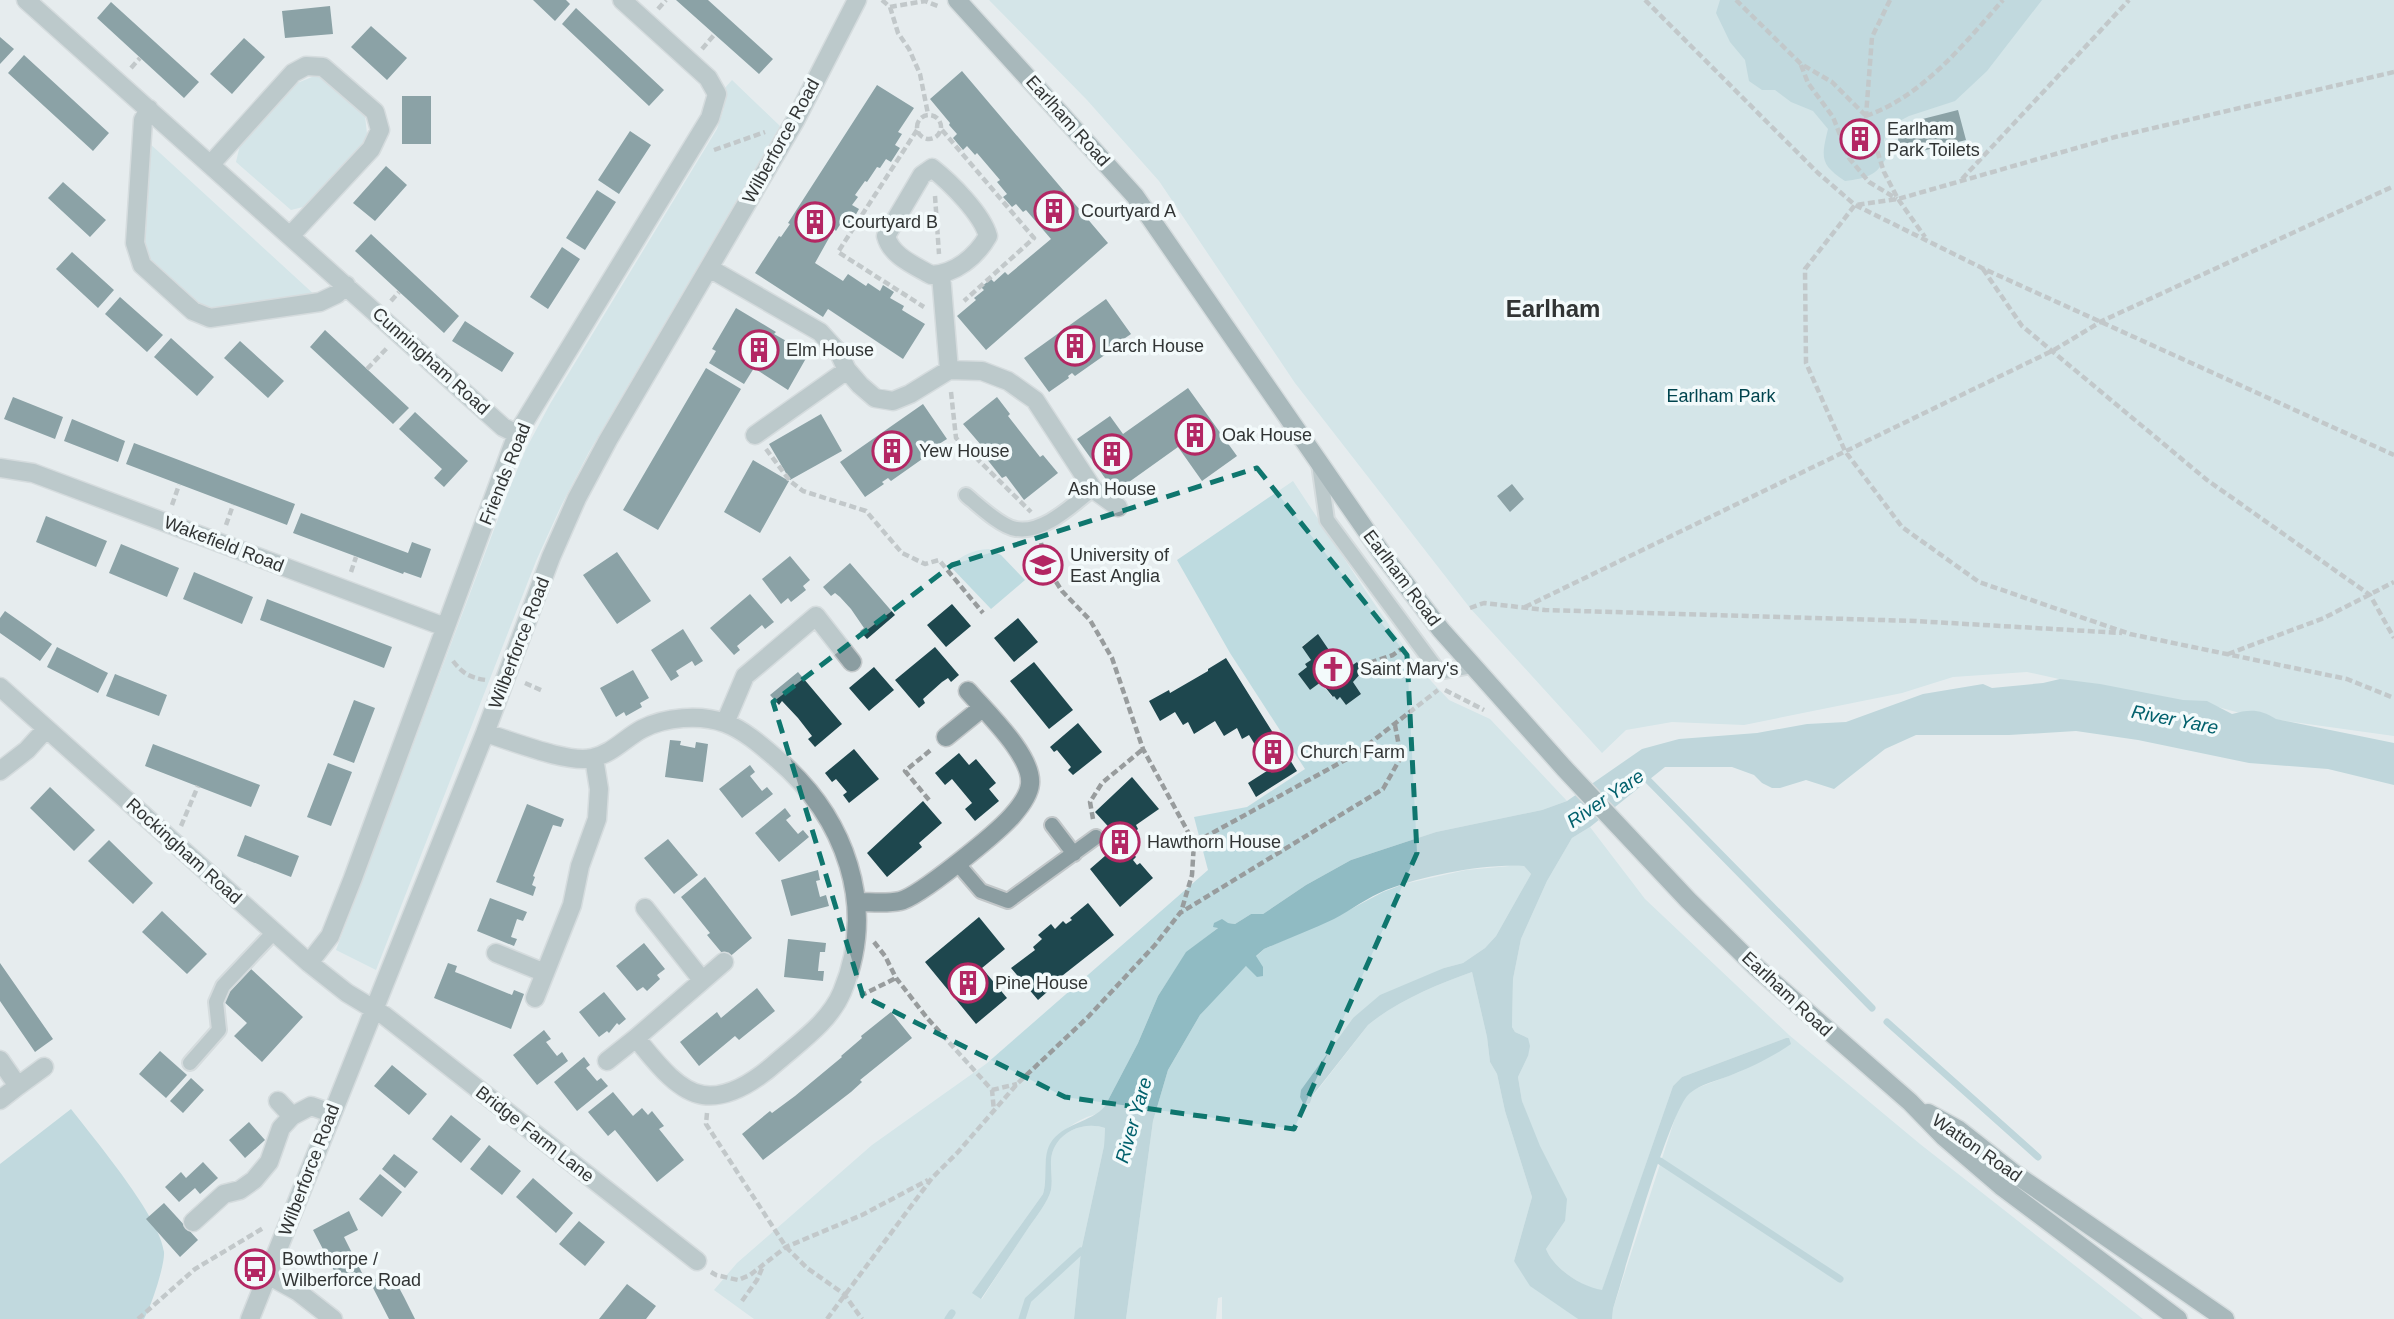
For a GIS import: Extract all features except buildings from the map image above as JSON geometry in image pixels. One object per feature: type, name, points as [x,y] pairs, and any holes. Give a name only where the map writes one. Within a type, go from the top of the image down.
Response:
[{"type":"main road","name":"Earlham Road","points":[[950,4],[1135,196],[1206,295],[1383,555],[1472,666],[1640,850],[1757,968],[1910,1102]]},
{"type":"main road","name":"Watton Road","points":[[1910,1102],[1944,1138],[2001,1186],[2085,1252],[2178,1319]]},
{"type":"main road","name":"Watton Road","points":[[1910,1102],[1959,1130],[2015,1174],[2225,1319]]},
{"type":"street","name":"Cunningham Road","points":[[26,0],[503,427],[517,435]]},
{"type":"street","name":"Friends Road","points":[[309,963],[330,936],[353,878],[517,435],[710,118],[716,94],[708,78],[622,0]]},
{"type":"street","name":"Wilberforce Road","points":[[250,1319],[485,733],[551,556],[577,498],[608,440],[795,121],[857,0]]},
{"type":"street","points":[[211,164],[293,73],[306,66],[324,66],[375,112],[380,130],[371,149],[291,235]]},
{"type":"street","points":[[149,109],[143,120],[135,243],[142,265],[193,311],[210,318],[320,302],[337,295],[346,285]]},
{"type":"street","points":[[932,168],[985,224],[988,236],[983,245],[953,272],[941,275],[930,275],[897,254],[888,245],[886,236],[922,175],[932,168]]},
{"type":"street","points":[[709,268],[820,332],[839,353],[847,370],[859,385],[875,398],[893,401],[910,394],[948,370],[982,371],[1008,381],[1035,400],[1093,489],[1118,507]]},
{"type":"street","points":[[941,275],[948,370]]},
{"type":"street","points":[[755,435],[847,370]]},
{"type":"street","name":"Wakefield Road","points":[[0,468],[33,473],[446,627]]},
{"type":"street","points":[[725,723],[745,676],[816,616],[852,662]]},
{"type":"street","name":"Rockingham Road","points":[[0,687],[309,963],[347,993],[373,1009]]},
{"type":"street","points":[[857,902],[901,901],[920,891],[1010,818],[1023,803],[1030,784],[1028,768],[1016,748],[968,691]]},
{"type":"street","points":[[946,737],[982,708]]},
{"type":"street","points":[[485,733],[553,754],[584,759],[594,758],[619,746],[641,729],[666,720],[693,718],[725,723],[759,744],[799,777],[840,841],[852,874],[858,923],[852,963],[841,994],[819,1026],[767,1071],[736,1090],[709,1095],[700,1095],[668,1077],[636,1038]]},
{"type":"street","points":[[0,771],[27,750],[46,729]]},
{"type":"street","points":[[534,998],[572,905],[580,866],[597,819],[599,789],[594,758]]},
{"type":"street","points":[[645,908],[702,980]]},
{"type":"street","points":[[496,953],[545,973]]},
{"type":"street","points":[[607,1060],[724,962]]},
{"type":"street","name":"Bridge Farm Lane","points":[[373,1009],[696,1261]]},
{"type":"street","points":[[0,1060],[18,1086]]},
{"type":"street","points":[[0,1100],[44,1067]]},
{"type":"street","points":[[278,1101],[292,1116]]},
{"type":"street","points":[[193,1222],[224,1194],[240,1190],[254,1180],[269,1162],[281,1128],[292,1116],[311,1106],[331,1113]]},
{"type":"street","points":[[268,1275],[297,1291],[333,1319]]},
{"type":"lane","points":[[1319,463],[1327,520],[1439,672],[1472,666]]},
{"type":"lane","points":[[966,495],[1015,529],[1037,528],[1093,489]]},
{"type":"lane","points":[[1052,825],[1074,854]]},
{"type":"lane","points":[[957,863],[981,891],[1008,901],[1096,837]]},
{"type":"lane","points":[[190,1063],[219,1030],[216,1002],[223,986],[274,932]]},
{"type":"path","points":[[882,0],[890,7],[898,33],[909,49],[920,74],[928,114]]},
{"type":"path","points":[[1645,0],[1818,173],[1855,205],[1982,268],[2394,455]]},
{"type":"path","points":[[1736,0],[1801,64],[1832,82],[1866,116]]},
{"type":"path","points":[[1890,0],[1872,37],[1866,116],[1884,172],[1898,199],[1926,238]]},
{"type":"path","points":[[1866,116],[1890,108],[1937,72],[2003,0]]},
{"type":"path","points":[[1960,181],[2129,0]]},
{"type":"path","points":[[890,7],[925,1],[950,4]]},
{"type":"path","points":[[699,52],[714,35]]},
{"type":"path","points":[[1801,64],[1808,83],[1833,117],[1849,158],[1869,182],[1898,199]]},
{"type":"path","points":[[2394,72],[2115,137],[1898,199],[1855,205],[1805,269],[1806,363],[1845,451],[1902,527],[1979,582],[2130,634],[2347,679],[2394,698]]},
{"type":"path","points":[[928,114],[919,119],[917,130],[838,252],[932,312],[955,308],[1034,238],[942,130]]},
{"type":"path","points":[[917,130],[925,139],[938,137],[942,124],[938,118],[928,114]]},
{"type":"path","points":[[684,161],[795,121]]},
{"type":"path","points":[[931,139],[941,275]]},
{"type":"path","points":[[1842,145],[1854,142]]},
{"type":"path","points":[[1525,607],[2054,350],[2102,321],[2394,186]]},
{"type":"path","points":[[1982,268],[2022,326],[2207,480],[2370,595],[2394,638]]},
{"type":"path","points":[[367,369],[400,333]]},
{"type":"path","points":[[948,370],[956,438],[1034,515],[1049,571],[1062,591],[1090,620],[1112,657],[1143,749],[1194,843],[1192,875],[1181,913]]},
{"type":"path","points":[[755,435],[790,481],[803,491],[866,511],[902,553],[925,564],[939,560],[983,613]]},
{"type":"path","points":[[2226,655],[2324,618],[2394,582]]},
{"type":"path","points":[[1470,608],[1484,603],[1545,610],[1915,621],[2130,634]]},
{"type":"path","points":[[1360,666],[1393,655],[1400,649]]},
{"type":"path","points":[[437,650],[448,655],[461,671],[470,677],[504,683]]},
{"type":"path","points":[[1194,843],[1356,754],[1435,692]]},
{"type":"path","points":[[827,1319],[932,1178],[1017,1083],[1088,1017],[1181,913],[1382,789],[1401,757],[1395,725]]},
{"type":"path","points":[[929,800],[905,771],[946,737]]},
{"type":"path","points":[[1096,837],[1090,802],[1102,783],[1143,749]]},
{"type":"path","points":[[174,843],[198,786]]},
{"type":"path","points":[[858,923],[886,956],[896,978],[945,1039],[992,1090],[994,1111]]},
{"type":"path","points":[[841,994],[862,997],[896,978]]},
{"type":"path","points":[[992,1090],[1017,1083]]},
{"type":"path","points":[[709,1095],[706,1124],[786,1247],[807,1268],[844,1294],[862,1319]]},
{"type":"path","points":[[696,1261],[716,1275],[738,1280],[764,1266],[786,1247],[862,1215],[932,1178]]},
{"type":"path","points":[[138,1319],[195,1269],[255,1232],[291,1215]]},
{"type":"path","points":[[742,1301],[764,1266]]},
{"type":"highlighted area","points":[[1257,468],[1407,655],[1417,853],[1294,1129],[1065,1097],[863,996],[773,702],[952,565]]},
{"type":"green space","name":"Earlham Park","points":[[989,0],[2394,0],[2394,736],[2251,716],[2218,707],[2086,685],[2027,672],[1953,677],[1902,693],[1744,725],[1672,722],[1626,730],[1602,753],[1470,608],[1295,383],[1159,181],[1087,100]]},
{"type":"green space","points":[[312,77],[321,77],[365,116],[367,134],[364,143],[307,206],[291,210],[236,162],[240,145],[295,84]]},
{"type":"green space","points":[[732,80],[780,126],[589,452],[561,506],[536,561],[376,970],[336,950],[510,487],[550,404],[717,129],[724,108],[724,89]]},
{"type":"green space","points":[[148,142],[317,297],[217,311],[200,307],[150,261],[144,245]]},
{"type":"green space","points":[[1293,481],[1411,657],[1432,682],[1449,700],[1490,719],[1567,801],[1542,810],[1436,832],[1351,860],[1306,885],[1263,914],[1251,914],[1235,924],[1228,923],[1219,927],[1186,953],[1158,996],[1138,1043],[1105,1106],[1068,1128],[1053,1143],[1046,1160],[1043,1194],[973,1292],[982,1299],[1045,1204],[1051,1190],[1051,1160],[1057,1143],[1072,1130],[1098,1126],[1105,1128],[1104,1146],[1081,1251],[1074,1319],[754,1319],[714,1290],[737,1263],[872,1145],[986,1064],[1208,870],[1194,817],[1247,807],[1305,769],[1230,653],[1177,560]],"holes":[[[1318,635],[1331,653],[1335,650],[1348,668],[1357,662],[1363,671],[1353,682],[1361,694],[1346,705],[1340,697],[1332,697],[1321,682],[1310,690],[1298,674],[1311,660],[1302,646]]]},
{"type":"green space","points":[[989,549],[1001,555],[1025,580],[991,609],[950,566],[968,554]]},
{"type":"green space","points":[[1590,827],[1645,899],[1789,1035],[1920,1144],[2143,1319],[1612,1319],[1679,1106],[1687,1094],[1739,1072],[1789,1039],[1682,1077],[1673,1086],[1602,1291],[1578,1281],[1555,1263],[1546,1249],[1565,1221],[1522,1101],[1518,1077],[1528,1056],[1528,1038],[1515,1032],[1512,1027],[1513,979],[1521,939],[1547,881],[1572,838]]},
{"type":"green space","points":[[1524,866],[1531,874],[1496,936],[1485,948],[1463,963],[1444,968],[1353,1018],[1302,1090],[1300,1097],[1310,1103],[1368,1025],[1379,1016],[1417,994],[1472,972],[1490,1062],[1497,1074],[1505,1111],[1532,1197],[1514,1261],[1578,1319],[1222,1319],[1222,1297],[1218,1298],[1216,1319],[1126,1319],[1153,1121],[1168,1070],[1200,1015],[1231,980],[1264,949],[1404,884],[1466,870]]},
{"type":"shaded area","points":[[1720,0],[2042,0],[1987,71],[1955,101],[1909,116],[1888,127],[1884,140],[1887,157],[1883,163],[1870,175],[1845,181],[1827,165],[1824,147],[1828,129],[1813,111],[1791,102],[1775,90],[1762,90],[1749,81],[1745,60],[1730,42],[1716,13]]},
{"type":"shaded area","points":[[71,1109],[125,1179],[160,1237],[164,1252],[162,1266],[144,1319],[0,1319],[0,1164]]},
{"type":"water","name":"River Yare","points":[[2060,679],[2183,700],[2207,701],[2232,714],[2260,712],[2276,719],[2394,743],[2394,785],[2328,769],[2249,763],[2138,740],[2076,731],[2009,735],[1916,735],[1885,749],[1834,789],[1806,780],[1772,788],[1754,775],[1732,767],[1665,767],[1590,827],[1572,838],[1547,881],[1521,939],[1513,979],[1512,1027],[1515,1032],[1528,1038],[1530,1046],[1518,1077],[1522,1101],[1540,1146],[1567,1199],[1565,1221],[1546,1249],[1555,1263],[1578,1281],[1602,1290],[1673,1086],[1682,1077],[1786,1038],[1789,1038],[1791,1044],[1753,1066],[1699,1087],[1690,1093],[1681,1105],[1648,1194],[1612,1319],[1578,1319],[1530,1286],[1514,1261],[1532,1197],[1505,1111],[1497,1074],[1490,1062],[1472,972],[1417,994],[1379,1016],[1368,1025],[1313,1095],[1310,1103],[1304,1105],[1300,1097],[1301,1090],[1353,1018],[1380,995],[1444,968],[1463,963],[1485,948],[1496,936],[1531,874],[1524,866],[1454,872],[1379,893],[1334,919],[1264,949],[1256,956],[1263,967],[1263,976],[1257,977],[1246,966],[1200,1015],[1168,1070],[1153,1121],[1126,1319],[1074,1319],[1081,1251],[1104,1146],[1105,1128],[1098,1126],[1072,1130],[1057,1143],[1051,1160],[1051,1190],[1045,1204],[981,1299],[972,1293],[1043,1194],[1046,1156],[1050,1144],[1069,1127],[1099,1112],[1105,1106],[1138,1043],[1158,996],[1186,952],[1218,928],[1213,927],[1214,923],[1222,919],[1235,924],[1251,914],[1263,914],[1306,885],[1351,860],[1436,832],[1542,810],[1567,801],[1642,749],[1679,739],[1846,722],[1923,694],[1983,684],[1992,688]]},
{"type":"waterway","name":"River Yare","points":[[1642,774],[1872,1008]]},
{"type":"waterway","points":[[1887,1022],[2038,1157]]},
{"type":"waterway","points":[[1660,1161],[1840,1279]]},
{"type":"waterway","points":[[1022,1319],[1028,1300],[1081,1251]]},
{"type":"waterway","points":[[948,1319],[952,1313]]},
{"type":"place","name":"Earlham Park Toilets","points":[[1860,139]]},
{"type":"place","name":"Courtyard A","points":[[1054,211]]},
{"type":"place","name":"Courtyard B","points":[[815,222]]},
{"type":"place","name":"Larch House","points":[[1075,346]]},
{"type":"place","name":"Elm House","points":[[759,350]]},
{"type":"place","name":"Oak House","points":[[1195,435]]},
{"type":"place","name":"Yew House","points":[[892,451]]},
{"type":"place","name":"Ash House","points":[[1112,454]]},
{"type":"place","name":"University of East Anglia","points":[[1043,565]]},
{"type":"place","name":"Saint Mary's","points":[[1333,669]]},
{"type":"place","name":"Church Farm","points":[[1273,752]]},
{"type":"place","name":"Hawthorn House","points":[[1120,842]]},
{"type":"place","name":"Pine House","points":[[968,983]]},
{"type":"place","name":"Bowthorpe / Wilberforce Road","points":[[255,1269]]},
{"type":"district","name":"Earlham","points":[[1553,309]]}]
